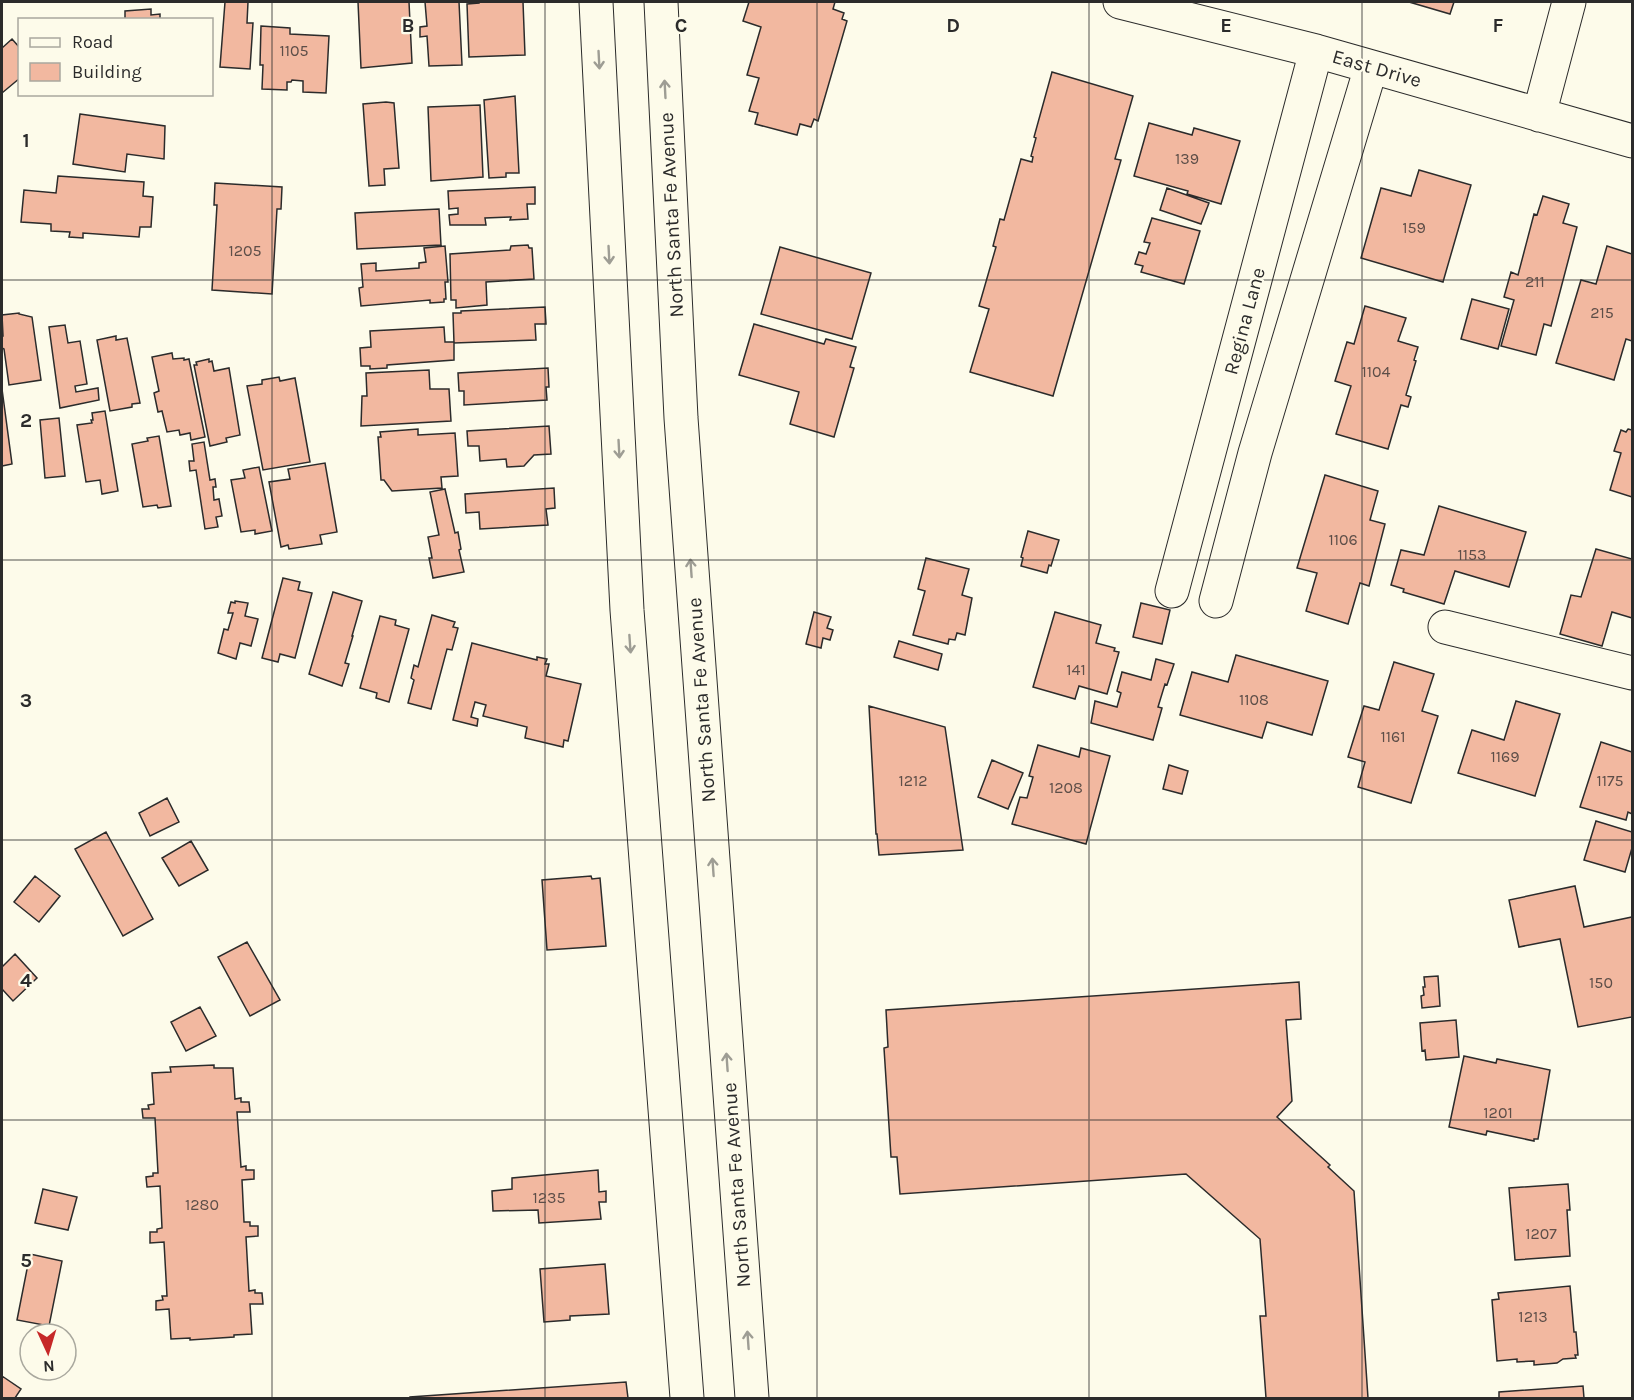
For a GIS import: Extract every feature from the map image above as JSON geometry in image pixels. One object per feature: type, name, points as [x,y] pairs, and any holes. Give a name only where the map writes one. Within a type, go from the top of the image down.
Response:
[{"type":"main road","points":[[596,2],[627,610],[687,1398]]},
{"type":"main road","name":"North Santa Fe Avenue","points":[[661,2],[682,430],[752,1398]]},
{"type":"main road","name":"East Drive","points":[[1120,2],[1316,51],[1632,141]]},
{"type":"main road","points":[[1539,115],[1569,2]]},
{"type":"main road","name":"Regina Lane","points":[[1172,591],[1316,51]]},
{"type":"main road","points":[[1216,601],[1255,453],[1371,67]]},
{"type":"main road","points":[[1445,627],[1632,673]]},
{"type":"building","points":[[225,2],[248,2],[247,23],[253,23],[250,69],[220,67]]},
{"type":"building","points":[[358,2],[409,2],[412,63],[361,68]]},
{"type":"building","points":[[425,2],[459,2],[462,65],[429,66],[427,36],[420,37],[420,27],[427,26]]},
{"type":"building","points":[[523,2],[525,55],[469,57],[467,4]]},
{"type":"building","points":[[749,2],[835,2],[833,9],[844,13],[842,19],[847,21],[818,121],[814,119],[811,127],[800,124],[797,135],[755,124],[758,113],[749,111],[759,78],[747,75],[761,27],[743,21]]},
{"type":"building","points":[[1409,2],[1454,2],[1450,14]]},
{"type":"building","points":[[151,9],[151,15],[160,14],[160,18],[125,18],[125,11]]},
{"type":"building","points":[[261,26],[290,28],[290,34],[329,36],[326,93],[303,92],[303,81],[292,80],[287,82],[287,90],[262,89]]},
{"type":"building","points":[[12,39],[18,46],[18,80],[2,93],[2,48]]},
{"type":"building","points":[[1052,72],[1133,96],[1115,159],[1121,160],[1053,396],[970,372],[989,309],[979,306],[996,247],[993,246],[1000,219],[1004,220],[1021,159],[1032,162],[1033,157],[1031,156],[1036,138],[1034,137]]},
{"type":"building","points":[[515,96],[519,173],[506,173],[506,177],[489,178],[484,100]]},
{"type":"building","points":[[394,103],[399,168],[384,169],[385,185],[369,186],[363,104]]},
{"type":"building","points":[[480,105],[483,177],[431,181],[428,107]]},
{"type":"building","points":[[80,114],[165,126],[164,159],[127,154],[125,172],[73,164]]},
{"type":"building","points":[[1149,123],[1192,135],[1194,128],[1240,141],[1221,204],[1187,194],[1188,191],[1134,176]]},
{"type":"building","points":[[1419,170],[1471,185],[1443,282],[1361,258],[1381,188],[1411,196]]},
{"type":"building","points":[[58,176],[144,182],[143,196],[153,197],[151,227],[140,227],[139,237],[83,233],[83,238],[69,237],[70,232],[51,231],[51,224],[21,222],[24,190],[56,193]]},
{"type":"building","points":[[215,183],[282,187],[281,209],[277,209],[272,294],[212,290],[217,205],[214,205]]},
{"type":"building","points":[[535,187],[535,204],[527,204],[528,219],[485,218],[486,225],[450,225],[449,215],[458,214],[458,208],[449,209],[448,191]]},
{"type":"building","points":[[1167,188],[1209,203],[1201,224],[1160,210]]},
{"type":"building","points":[[1543,196],[1569,204],[1563,223],[1577,227],[1551,326],[1544,324],[1536,355],[1501,346],[1514,300],[1504,297],[1511,272],[1518,275],[1534,214],[1537,215]]},
{"type":"building","points":[[439,209],[441,245],[357,249],[355,213]]},
{"type":"building","points":[[1152,218],[1200,231],[1184,284],[1141,272],[1143,266],[1135,264],[1139,252],[1146,254],[1150,243],[1144,242]]},
{"type":"building","points":[[528,245],[532,248],[534,279],[486,282],[487,305],[456,308],[456,300],[451,300],[450,254],[510,250],[511,246]]},
{"type":"building","points":[[445,246],[448,282],[445,282],[446,299],[444,302],[430,303],[430,300],[361,306],[359,288],[363,287],[361,264],[376,263],[376,271],[419,268],[419,263],[426,262],[424,248]]},
{"type":"building","points":[[1607,246],[1632,254],[1632,341],[1626,339],[1614,380],[1556,363],[1581,280],[1596,284]]},
{"type":"building","points":[[780,247],[871,273],[852,339],[761,314]]},
{"type":"building","points":[[1472,299],[1509,309],[1498,349],[1461,339]]},
{"type":"building","points":[[1365,306],[1406,318],[1398,341],[1418,347],[1406,395],[1411,397],[1408,407],[1401,405],[1388,449],[1336,434],[1351,386],[1335,381],[1347,342],[1354,344]]},
{"type":"building","points":[[545,307],[546,324],[535,324],[536,340],[454,343],[453,313]]},
{"type":"building","points":[[19,313],[32,317],[41,380],[9,385],[2,348],[2,315]]},
{"type":"building","points":[[754,324],[824,344],[826,339],[856,347],[850,367],[854,368],[834,437],[790,424],[799,392],[739,375]]},
{"type":"building","points":[[65,325],[68,343],[80,341],[87,384],[75,386],[76,392],[98,388],[99,400],[60,408],[49,327]]},
{"type":"building","points":[[444,327],[445,342],[454,342],[454,360],[387,365],[387,368],[370,369],[370,366],[361,366],[360,348],[371,347],[370,331]]},
{"type":"building","points":[[116,336],[116,340],[127,338],[140,403],[132,404],[132,407],[110,411],[97,340]]},
{"type":"building","points":[[172,353],[173,359],[189,359],[205,437],[191,440],[190,433],[180,435],[179,430],[167,432],[162,411],[158,412],[154,393],[159,391],[152,357]]},
{"type":"building","points":[[209,359],[209,362],[212,361],[214,371],[229,368],[240,435],[226,438],[227,442],[210,446],[194,365],[197,365],[196,362]]},
{"type":"building","points":[[548,368],[547,400],[464,405],[464,391],[459,391],[458,373]]},
{"type":"building","points":[[429,370],[430,389],[449,389],[451,421],[361,426],[362,396],[367,396],[366,373]]},
{"type":"building","points":[[279,377],[280,381],[295,378],[310,462],[263,470],[247,386],[262,384],[262,380]]},
{"type":"building","points":[[2,389],[12,464],[2,466]]},
{"type":"building","points":[[105,411],[118,491],[102,494],[100,480],[86,482],[77,425],[92,423],[92,413]]},
{"type":"building","points":[[59,418],[65,476],[45,478],[40,420]]},
{"type":"building","points":[[549,426],[551,454],[534,455],[524,466],[507,467],[506,459],[480,461],[479,446],[468,446],[467,431]]},
{"type":"building","points":[[418,429],[418,435],[455,433],[458,476],[441,477],[442,488],[392,491],[384,480],[381,480],[378,437],[381,437],[380,432]]},
{"type":"building","points":[[1628,429],[1632,430],[1632,497],[1610,490],[1621,453],[1614,451],[1621,430],[1626,432]]},
{"type":"building","points":[[159,436],[171,506],[143,507],[132,444]]},
{"type":"building","points":[[204,442],[210,480],[215,479],[214,500],[219,499],[222,516],[216,517],[218,527],[205,529],[196,470],[190,471],[189,461],[194,461],[192,444]]},
{"type":"building","points":[[325,463],[337,532],[320,535],[322,544],[289,549],[288,545],[281,547],[269,482],[290,479],[288,469]]},
{"type":"building","points":[[259,467],[272,531],[255,534],[255,530],[241,532],[231,480],[245,478],[243,470]]},
{"type":"building","points":[[1325,475],[1378,491],[1370,520],[1385,524],[1369,586],[1360,583],[1348,624],[1306,611],[1317,573],[1297,568]]},
{"type":"building","points":[[554,488],[555,508],[546,509],[548,525],[480,529],[479,512],[466,513],[465,494]]},
{"type":"building","points":[[445,489],[455,533],[458,532],[464,572],[433,578],[428,537],[439,535],[430,492]]},
{"type":"building","points":[[1439,506],[1526,532],[1509,587],[1455,571],[1444,604],[1403,592],[1404,589],[1391,585],[1401,550],[1424,555]]},
{"type":"building","points":[[1028,531],[1059,540],[1047,573],[1021,566]]},
{"type":"building","points":[[1596,549],[1632,559],[1632,618],[1612,612],[1602,646],[1560,634],[1571,595],[1581,597]]},
{"type":"building","points":[[926,558],[969,569],[962,595],[972,598],[965,635],[957,633],[955,640],[949,639],[948,644],[913,635],[925,591],[918,589]]},
{"type":"building","points":[[283,578],[300,582],[298,590],[312,593],[295,658],[280,654],[278,662],[262,658]]},
{"type":"building","points":[[333,592],[362,601],[345,663],[349,664],[342,686],[309,674]]},
{"type":"building","points":[[235,601],[248,603],[245,616],[258,619],[251,646],[240,643],[236,659],[218,653],[224,629],[228,630],[233,613],[228,613],[231,602],[235,603]]},
{"type":"building","points":[[1141,603],[1170,610],[1162,644],[1133,637]]},
{"type":"building","points":[[814,612],[831,617],[827,628],[833,630],[830,640],[823,638],[821,648],[806,644]]},
{"type":"building","points":[[1055,612],[1101,625],[1096,643],[1115,648],[1114,651],[1119,652],[1107,694],[1079,686],[1075,699],[1033,687]]},
{"type":"building","points":[[432,615],[455,622],[453,627],[458,628],[452,650],[447,649],[431,709],[408,703],[414,680],[411,678],[414,665],[418,667]]},
{"type":"building","points":[[380,616],[396,620],[395,625],[409,629],[389,702],[376,698],[377,693],[360,688]]},
{"type":"building","points":[[899,641],[942,654],[938,670],[894,657]]},
{"type":"building","points":[[472,643],[537,660],[537,657],[547,659],[545,664],[549,664],[546,676],[581,684],[568,741],[564,740],[563,747],[525,738],[527,727],[483,716],[486,705],[475,702],[471,717],[478,719],[477,726],[453,720]]},
{"type":"building","points":[[1236,655],[1328,681],[1312,735],[1267,722],[1262,738],[1180,715],[1192,672],[1228,682]]},
{"type":"building","points":[[1156,659],[1174,664],[1158,707],[1162,708],[1153,740],[1091,723],[1095,701],[1117,707],[1121,693],[1117,691],[1122,672],[1151,680]]},
{"type":"building","points":[[1394,662],[1434,674],[1422,711],[1438,716],[1411,803],[1358,787],[1365,762],[1348,757],[1364,706],[1379,710]]},
{"type":"building","points":[[1516,701],[1560,714],[1535,796],[1458,773],[1472,730],[1504,740]]},
{"type":"building","points":[[869,706],[945,727],[963,850],[879,855]]},
{"type":"building","points":[[1601,742],[1632,752],[1632,814],[1628,812],[1626,820],[1580,807]]},
{"type":"building","points":[[1038,745],[1079,757],[1081,748],[1110,756],[1086,844],[1012,824],[1020,797],[1027,798],[1033,777],[1029,776]]},
{"type":"building","points":[[992,760],[1023,773],[1008,809],[978,797]]},
{"type":"building","points":[[1169,765],[1188,771],[1182,794],[1163,789]]},
{"type":"building","points":[[167,798],[179,822],[150,836],[139,813]]},
{"type":"building","points":[[1596,821],[1632,832],[1632,848],[1625,872],[1584,860]]},
{"type":"building","points":[[106,832],[153,919],[123,936],[75,849]]},
{"type":"building","points":[[191,841],[208,870],[179,886],[162,858]]},
{"type":"building","points":[[35,876],[60,896],[39,922],[14,902]]},
{"type":"building","points":[[591,876],[592,879],[600,878],[606,946],[547,950],[542,880]]},
{"type":"building","points":[[1575,886],[1584,927],[1632,917],[1632,1017],[1578,1027],[1560,939],[1519,947],[1509,900]]},
{"type":"building","points":[[247,942],[280,1000],[250,1016],[218,957]]},
{"type":"building","points":[[15,954],[37,978],[13,1001],[2,989],[2,967]]},
{"type":"building","points":[[1438,976],[1440,1006],[1422,1008],[1424,977]]},
{"type":"building","points":[[1299,982],[1301,1019],[1286,1020],[1292,1101],[1277,1117],[1330,1165],[1328,1167],[1354,1191],[1368,1398],[1266,1398],[1260,1316],[1266,1316],[1260,1239],[1186,1174],[900,1194],[897,1157],[891,1157],[884,1048],[888,1047],[886,1010]]},
{"type":"building","points":[[200,1007],[216,1036],[186,1051],[171,1022]]},
{"type":"building","points":[[1456,1020],[1459,1057],[1426,1060],[1425,1050],[1422,1051],[1420,1023]]},
{"type":"building","points":[[1464,1056],[1496,1063],[1497,1059],[1550,1070],[1538,1139],[1534,1141],[1487,1131],[1486,1135],[1449,1127]]},
{"type":"building","points":[[214,1065],[214,1068],[233,1068],[235,1099],[241,1098],[241,1102],[249,1102],[250,1112],[237,1112],[241,1167],[246,1166],[246,1170],[254,1170],[254,1179],[242,1180],[244,1222],[250,1222],[250,1226],[258,1226],[258,1236],[246,1237],[249,1291],[255,1290],[255,1293],[262,1293],[263,1304],[250,1304],[252,1334],[190,1340],[190,1338],[171,1339],[169,1309],[156,1310],[156,1301],[163,1300],[162,1296],[167,1296],[164,1242],[150,1243],[150,1232],[157,1232],[157,1229],[162,1228],[160,1186],[147,1187],[146,1177],[158,1173],[155,1118],[143,1118],[142,1109],[149,1109],[148,1105],[154,1104],[152,1073],[171,1072],[170,1067]]},
{"type":"building","points":[[598,1170],[599,1192],[606,1191],[606,1202],[599,1202],[601,1219],[539,1223],[538,1210],[493,1211],[492,1191],[512,1189],[512,1178]]},
{"type":"building","points":[[1568,1184],[1570,1256],[1515,1260],[1509,1188]]},
{"type":"building","points":[[43,1189],[77,1197],[68,1230],[35,1223]]},
{"type":"building","points":[[30,1254],[62,1261],[50,1322],[17,1320]]},
{"type":"building","points":[[605,1264],[609,1314],[570,1316],[570,1320],[544,1322],[540,1269]]},
{"type":"building","points":[[1570,1286],[1578,1355],[1575,1355],[1576,1358],[1563,1359],[1557,1363],[1534,1365],[1534,1361],[1517,1362],[1517,1359],[1497,1361],[1492,1300],[1499,1299],[1498,1293]]},
{"type":"building","points":[[2,1376],[21,1389],[15,1398],[2,1398]]},
{"type":"building","points":[[626,1382],[628,1398],[410,1398],[410,1397]]},
{"type":"building","points":[[1583,1386],[1584,1398],[1499,1398],[1499,1392]]}]
